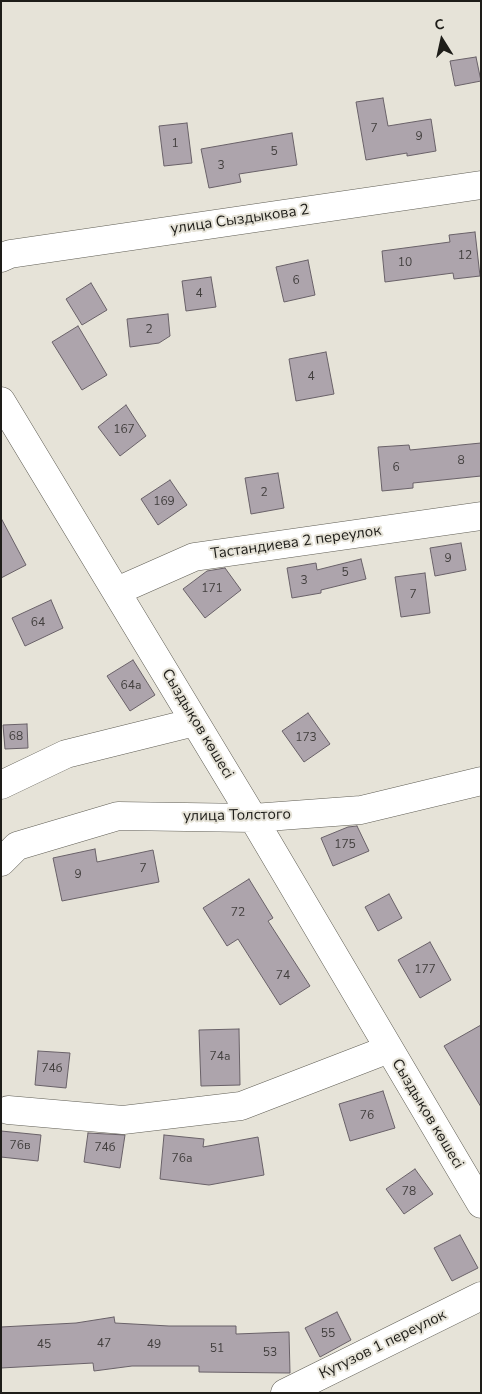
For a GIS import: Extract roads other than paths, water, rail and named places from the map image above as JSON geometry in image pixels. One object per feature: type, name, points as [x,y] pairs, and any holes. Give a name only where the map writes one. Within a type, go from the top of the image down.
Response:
[{"type":"street","name":"улица Сыздыкова 2","points":[[1,258],[10,254],[481,185]]},
{"type":"street","name":"Сыздықов көшесі","points":[[1,401],[118,591],[481,1204]]},
{"type":"street","name":"Тастандиева 2 переулок","points":[[118,591],[194,557],[481,516]]},
{"type":"street","points":[[1,785],[66,754],[195,722]]},
{"type":"street","name":"улица Толстого","points":[[1,862],[17,846],[118,816],[253,818],[361,810],[481,781]]},
{"type":"street","name":"Сыздықов көшесі","points":[[8,1110],[123,1120],[241,1106],[389,1049]]},
{"type":"street","name":"Кутузов 1 переулок","points":[[286,1393],[481,1296]]}]
